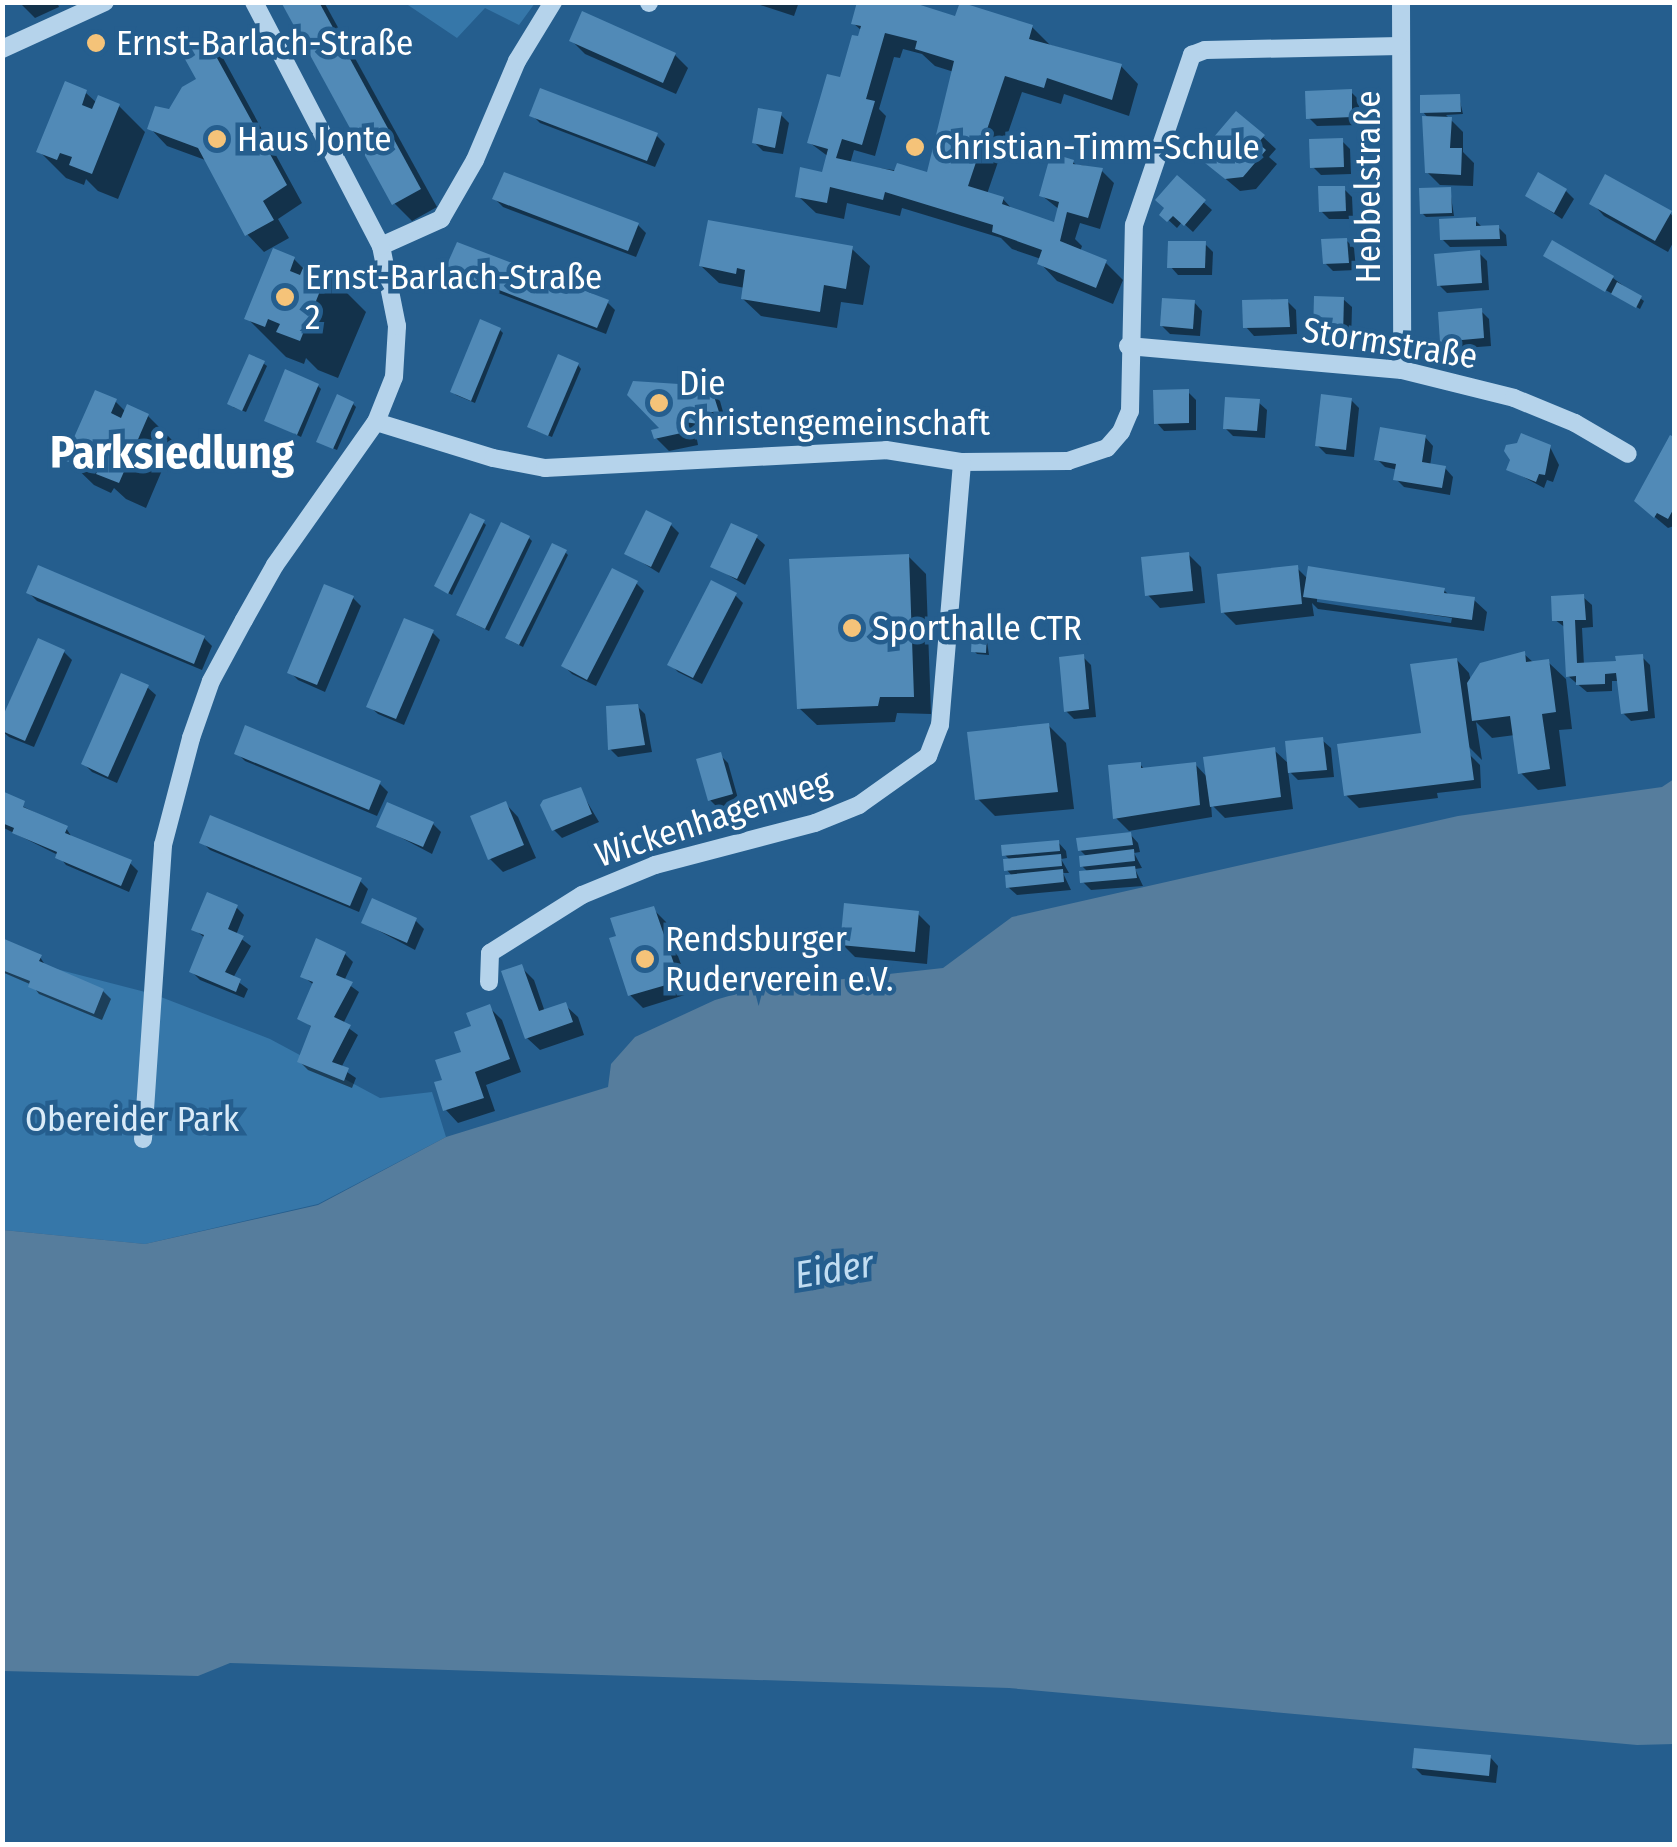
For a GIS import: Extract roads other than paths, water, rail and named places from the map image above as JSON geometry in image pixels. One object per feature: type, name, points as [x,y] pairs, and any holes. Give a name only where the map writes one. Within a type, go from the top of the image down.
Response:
[{"type":"street","points":[[2,49],[105,2]]},
{"type":"street","points":[[143,1139],[163,845],[191,738],[210,681],[275,565],[376,422],[394,377],[398,326],[381,246],[254,2]]},
{"type":"street","points":[[381,246],[441,219],[475,160],[517,60],[553,2]]},
{"type":"street","name":"Hebbelstraße","points":[[1401,2],[1402,370]]},
{"type":"street","points":[[376,422],[493,458],[545,468],[886,450],[962,462],[1068,461],[1107,448],[1121,432],[1130,411],[1128,346],[1134,225],[1192,55],[1206,50],[1400,46]]},
{"type":"street","name":"Stormstraße","points":[[1128,346],[1402,370],[1514,398],[1576,423],[1628,454]]},
{"type":"street","name":"Wickenhagenweg","points":[[489,982],[490,953],[582,895],[654,864],[815,824],[860,805],[928,756],[940,725],[962,462]]},
{"type":"water","name":"Eider","points":[[1674,779],[1674,1744],[1637,1745],[1009,1688],[230,1663],[198,1676],[3,1671],[3,1230],[145,1244],[318,1205],[446,1137],[608,1087],[611,1064],[635,1037],[715,1000],[753,989],[943,968],[1012,917],[1458,816],[1662,787]]},
{"type":"place","name":"Ernst-Barlach-Straße","points":[[96,43]]},
{"type":"place","name":"Haus Jonte","points":[[217,139]]},
{"type":"place","name":"Christian-Timm-Schule","points":[[915,147]]},
{"type":"place","name":"Ernst-Barlach-Straße 2","points":[[285,297]]},
{"type":"place","name":"Die Christengemeinschaft","points":[[659,403]]},
{"type":"place","name":"Sporthalle CTR","points":[[852,628]]},
{"type":"place","name":"Rendsburger Ruderverein e.V.","points":[[645,959]]},
{"type":"district","name":"Parksiedlung","points":[[172,454]]},
{"type":"park label","name":"Obereider Park","points":[[132,1119]]}]
